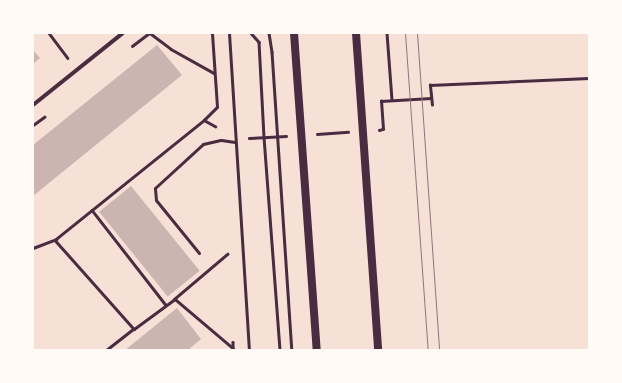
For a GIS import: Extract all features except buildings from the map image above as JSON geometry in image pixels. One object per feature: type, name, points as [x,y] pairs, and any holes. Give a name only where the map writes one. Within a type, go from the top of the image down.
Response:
[{"type":"main road","points":[[294,33],[317,350]]},
{"type":"main road","points":[[356,33],[378,350]]},
{"type":"street","points":[[33,105],[123,33]]},
{"type":"lane","points":[[229,33],[249,350]]},
{"type":"lane","points":[[199,253],[156,200],[155,188],[203,144],[221,140],[235,140]]},
{"type":"path","points":[[49,33],[68,58]]},
{"type":"path","points":[[150,33],[171,49],[215,73]]},
{"type":"path","points":[[33,248],[55,240],[204,120],[217,107],[212,33]]},
{"type":"path","points":[[251,33],[259,42],[264,137],[280,350]]},
{"type":"path","points":[[269,33],[292,350]]},
{"type":"path","points":[[387,33],[392,100]]},
{"type":"path","points":[[432,105],[430,85],[589,78]]},
{"type":"path","points":[[204,120],[235,140],[363,131],[383,129],[381,101],[431,98]]},
{"type":"path","points":[[92,210],[166,306]]},
{"type":"path","points":[[55,240],[134,329]]},
{"type":"path","points":[[107,350],[175,299],[228,254]]},
{"type":"path","points":[[175,299],[233,348]]},
{"type":"tram line","points":[[405,33],[428,350]]},
{"type":"tram line","points":[[417,33],[439,350]]}]
